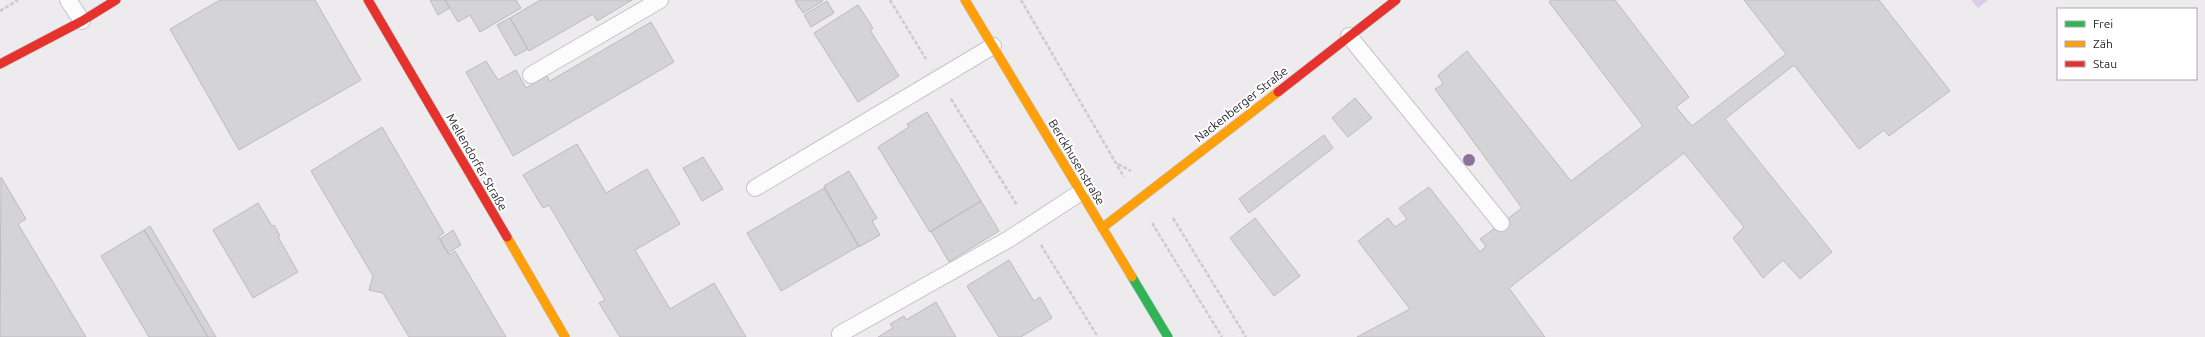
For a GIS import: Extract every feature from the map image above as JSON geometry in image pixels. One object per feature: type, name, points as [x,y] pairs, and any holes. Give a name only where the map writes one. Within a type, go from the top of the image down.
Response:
[{"type":"street","points":[[0,64],[82,21],[116,0]]},
{"type":"street","name":"Mellendorfer Straße","points":[[368,0],[565,337]]},
{"type":"street","name":"Berckhusenstraße","points":[[965,0],[1168,337]]},
{"type":"street","name":"Nackenberger Straße","points":[[1102,228],[1396,0]]},
{"type":"lane","points":[[68,0],[82,21]]},
{"type":"lane","points":[[531,75],[660,0]]},
{"type":"lane","points":[[1349,36],[1501,223]]},
{"type":"lane","points":[[755,188],[993,46]]},
{"type":"lane","points":[[840,334],[1029,226],[1081,192]]},
{"type":"path","points":[[0,11],[18,0]]},
{"type":"path","points":[[890,0],[1098,337]]},
{"type":"path","points":[[1020,0],[1125,180]]},
{"type":"path","points":[[1116,163],[1136,173]]},
{"type":"path","points":[[1173,218],[1246,337]]},
{"type":"path","points":[[1150,220],[1222,337]]},
{"type":"shaded area","points":[[1971,0],[1988,0],[1978,8]]},
{"type":"building","points":[[220,0],[315,0],[361,80],[239,150],[170,29]]},
{"type":"building","points":[[430,0],[445,0],[450,8],[438,15]]},
{"type":"building","points":[[445,0],[516,0],[521,8],[480,32],[470,15],[458,22]]},
{"type":"building","points":[[540,0],[632,0],[597,21],[593,14],[529,51],[510,18]]},
{"type":"building","points":[[1551,0],[1615,0],[1689,97],[1676,107],[1692,126],[1786,54],[1744,0],[1879,0],[1950,91],[1889,136],[1884,130],[1859,149],[1794,65],[1725,119],[1832,252],[1800,279],[1783,260],[1763,278],[1733,238],[1744,227],[1684,153],[1509,288],[1545,337],[1357,337],[1410,309],[1358,241],[1388,218],[1395,227],[1407,219],[1399,208],[1429,187],[1480,252],[1486,246],[1480,239],[1522,208],[1435,89],[1443,84],[1438,75],[1467,51],[1571,181],[1643,126],[1549,2]]},
{"type":"building","points":[[795,1],[823,1],[803,13]]},
{"type":"building","points":[[827,1],[834,13],[811,27],[804,15]]},
{"type":"building","points":[[858,5],[873,28],[870,30],[899,76],[858,102],[814,33]]},
{"type":"building","points":[[510,18],[528,49],[515,56],[497,25]]},
{"type":"building","points":[[651,22],[674,62],[513,156],[466,72],[486,61],[498,80],[516,70],[526,88],[547,76],[550,81]]},
{"type":"building","points":[[1355,98],[1372,118],[1348,137],[1332,118]]},
{"type":"building","points":[[927,112],[981,201],[930,232],[878,147],[909,127],[907,124]]},
{"type":"building","points":[[382,127],[444,233],[438,237],[449,255],[455,251],[506,337],[409,337],[383,293],[369,290],[373,276],[311,171]]},
{"type":"building","points":[[1324,135],[1333,148],[1249,213],[1239,199]]},
{"type":"building","points":[[577,144],[606,193],[647,169],[680,224],[635,250],[670,309],[714,283],[746,337],[620,337],[599,303],[605,300],[549,205],[543,208],[523,175]]},
{"type":"building","points":[[703,157],[723,189],[702,201],[683,168]]},
{"type":"building","points":[[849,171],[877,218],[872,221],[880,235],[859,247],[824,186]]},
{"type":"building","points":[[1,177],[26,219],[18,224],[86,337],[0,337]]},
{"type":"building","points":[[824,188],[859,246],[781,291],[747,233]]},
{"type":"building","points":[[981,201],[999,231],[949,262],[931,231]]},
{"type":"building","points":[[258,203],[272,226],[274,225],[280,236],[278,237],[298,272],[253,298],[213,230]]},
{"type":"building","points":[[1255,218],[1300,276],[1274,296],[1230,238]]},
{"type":"building","points":[[150,226],[216,337],[208,337],[144,230]]},
{"type":"building","points":[[144,230],[208,337],[149,337],[101,256]]},
{"type":"building","points":[[453,230],[461,245],[448,253],[440,239]]},
{"type":"building","points":[[1009,260],[1034,301],[1040,297],[1052,318],[1021,337],[999,337],[967,286]]},
{"type":"building","points":[[936,302],[956,337],[878,337],[893,328],[890,324],[904,316],[906,320]]},
{"type":"traffic: fast","points":[[1132,277],[1168,337]]},
{"type":"traffic: slow","points":[[965,0],[1132,277]]},
{"type":"traffic: slow","points":[[1102,228],[1278,92]]},
{"type":"traffic: slow","points":[[507,237],[565,337]]},
{"type":"traffic: jam","points":[[0,64],[82,21],[116,0]]},
{"type":"traffic: jam","points":[[368,0],[507,237]]},
{"type":"traffic: jam","points":[[1278,92],[1396,0]]}]
